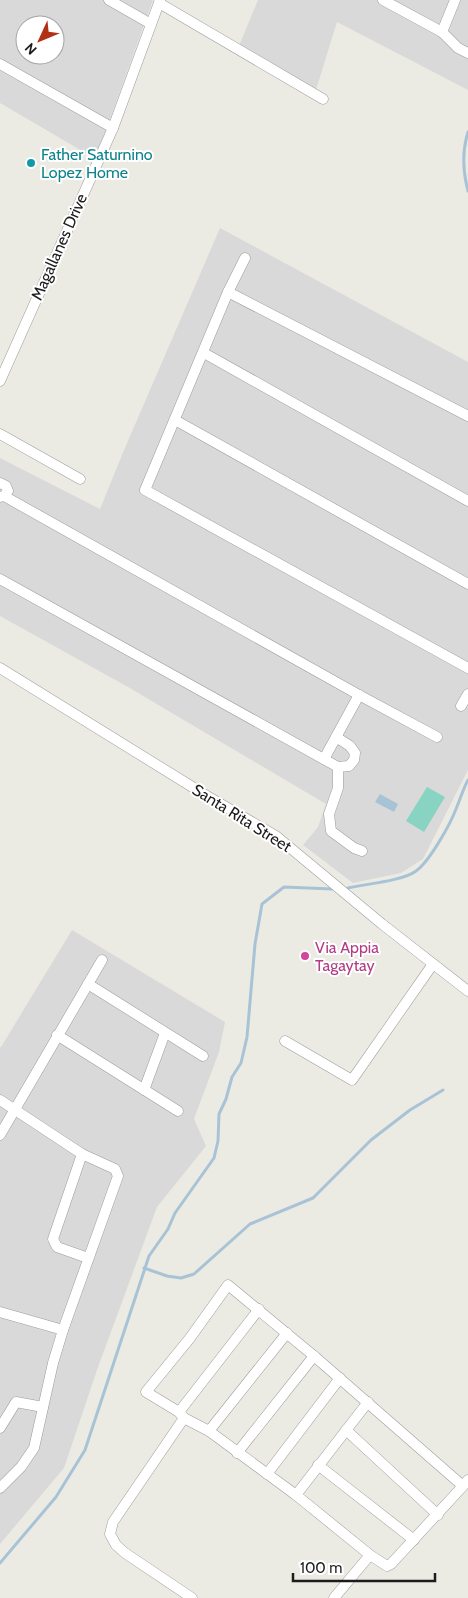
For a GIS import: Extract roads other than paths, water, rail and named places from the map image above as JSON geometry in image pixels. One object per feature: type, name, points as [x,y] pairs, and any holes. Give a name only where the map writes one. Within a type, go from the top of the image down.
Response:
[{"type":"street","points":[[109,0],[151,24]]},
{"type":"street","points":[[383,0],[442,32],[458,48],[468,53]]},
{"type":"street","points":[[442,32],[455,0]]},
{"type":"street","points":[[159,1],[323,99]]},
{"type":"street","name":"Magallanes Drive","points":[[0,381],[113,128],[159,1]]},
{"type":"street","points":[[0,64],[113,128]]},
{"type":"street","points":[[245,258],[228,292],[145,490],[468,668]]},
{"type":"street","points":[[228,292],[468,416]]},
{"type":"street","points":[[204,353],[468,501]]},
{"type":"street","points":[[175,420],[468,584]]},
{"type":"street","points":[[0,434],[80,479]]},
{"type":"street","points":[[0,483],[8,488],[1,497],[437,737]]},
{"type":"street","points":[[0,579],[338,767],[349,766],[354,760],[355,753],[350,746],[336,737]]},
{"type":"street","name":"Santa Rita Street","points":[[0,668],[206,796],[276,836],[468,991]]},
{"type":"street","points":[[461,706],[468,694]]},
{"type":"street","points":[[324,759],[359,695]]},
{"type":"street","points":[[338,767],[338,788],[329,814],[331,831],[354,848],[362,851]]},
{"type":"street","points":[[0,1135],[102,960]]},
{"type":"street","points":[[284,1041],[352,1080],[433,964]]},
{"type":"street","points":[[88,984],[203,1056]]},
{"type":"street","points":[[144,1090],[165,1033]]},
{"type":"street","points":[[57,1036],[178,1111]]},
{"type":"street","points":[[0,1100],[82,1154],[115,1169],[118,1176],[63,1330],[53,1363],[34,1448],[21,1467],[0,1488]]},
{"type":"street","points":[[82,1154],[53,1239],[57,1247],[88,1258]]},
{"type":"street","points":[[228,1285],[259,1309],[466,1483],[391,1564],[387,1566],[370,1555],[296,1496],[209,1431],[146,1392],[190,1338],[228,1285]]},
{"type":"street","points":[[192,1598],[125,1553],[116,1545],[110,1534],[113,1522],[182,1415],[259,1309]]},
{"type":"street","points":[[0,1312],[63,1330]]},
{"type":"street","points":[[209,1431],[287,1333]]},
{"type":"street","points":[[237,1452],[314,1356]]},
{"type":"street","points":[[267,1474],[340,1378]]},
{"type":"street","points":[[0,1428],[16,1402],[43,1407]]},
{"type":"street","points":[[296,1496],[368,1402]]},
{"type":"street","points":[[346,1430],[438,1514]]},
{"type":"street","points":[[318,1465],[414,1540]]},
{"type":"street","points":[[334,1598],[370,1555]]},
{"type":"waterway","points":[[468,132],[464,162],[468,191]]},
{"type":"waterway","points":[[348,888],[384,882],[416,871],[433,852],[444,833],[468,780]]},
{"type":"waterway","points":[[0,1563],[56,1497],[85,1450],[149,1256],[168,1229],[175,1213],[214,1158],[218,1141],[219,1114],[226,1099],[232,1077],[241,1063],[247,1037],[255,944],[262,904],[284,887],[332,889]]},
{"type":"waterway","points":[[144,1268],[167,1276],[181,1278],[194,1274],[250,1224],[313,1198],[371,1140],[410,1110],[443,1090]]},
{"type":"place","name":"Father Saturnino Lopez Home","points":[[31,163]]},
{"type":"place","name":"Via Appia Tagaytay","points":[[305,956]]}]
